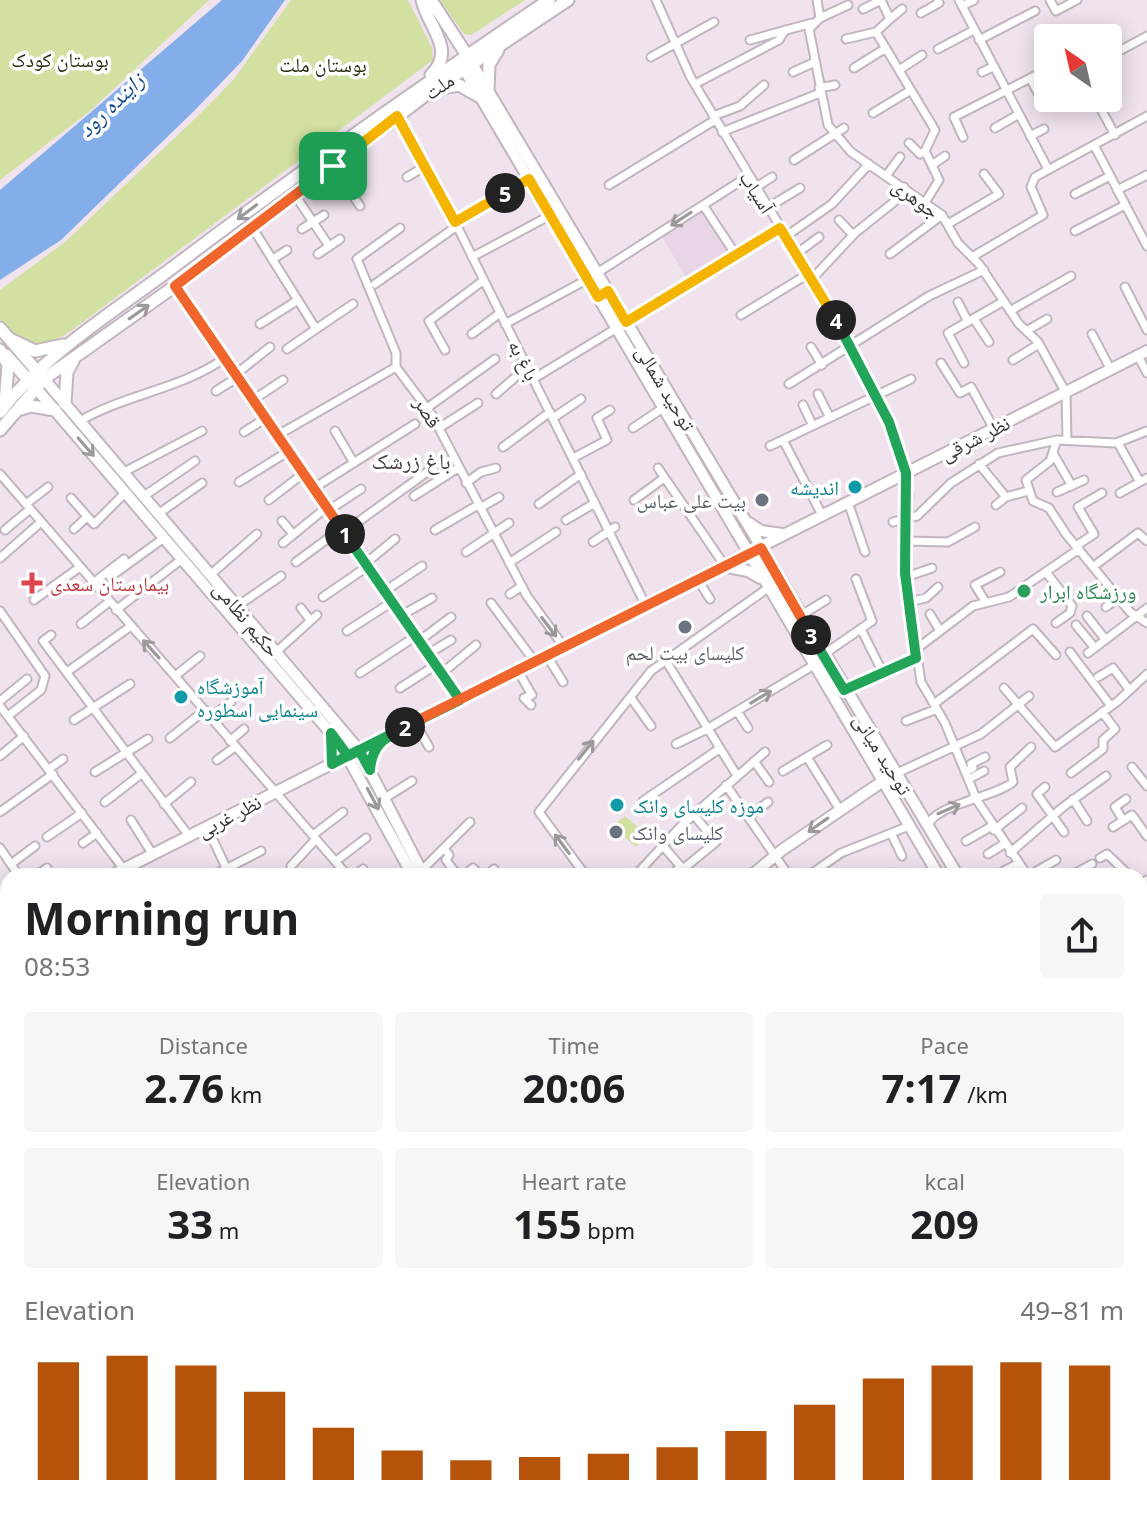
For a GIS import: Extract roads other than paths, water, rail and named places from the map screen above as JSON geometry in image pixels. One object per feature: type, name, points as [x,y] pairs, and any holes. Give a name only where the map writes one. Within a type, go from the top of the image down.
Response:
[{"type":"main road","points":[[422,0],[465,62]]},
{"type":"main road","points":[[422,0],[443,46],[437,70],[425,89]]},
{"type":"main road","points":[[431,0],[465,62]]},
{"type":"main road","name":"ملت","points":[[502,38],[549,0]]},
{"type":"main road","name":"ملت","points":[[36,379],[75,341],[425,89],[502,38],[568,0]]},
{"type":"main road","points":[[425,89],[459,85],[484,94],[489,65],[502,38],[470,40],[445,21]]},
{"type":"main road","name":"توحید شمالی","points":[[465,62],[603,294],[761,548]]},
{"type":"main road","name":"ملت","points":[[36,379],[75,357],[175,286],[397,116],[425,89]]},
{"type":"main road","name":"توحید شمالی","points":[[484,94],[529,179],[593,276]]},
{"type":"main road","points":[[175,286],[460,700]]},
{"type":"main road","name":"توحید شمالی","points":[[622,325],[663,408],[749,554]]},
{"type":"main road","points":[[0,328],[36,379]]},
{"type":"main road","points":[[10,339],[35,351],[75,341]]},
{"type":"main road","points":[[0,349],[36,379]]},
{"type":"main road","points":[[0,349],[8,365],[6,410],[0,430]]},
{"type":"main road","name":"نظر شرقی","points":[[547,656],[1142,354]]},
{"type":"main road","points":[[6,410],[31,406],[60,407],[67,372],[75,357]]},
{"type":"main road","points":[[6,410],[36,379]]},
{"type":"main road","name":"حکیم نظامی","points":[[36,379],[125,493],[348,756],[365,772],[385,798],[416,868]]},
{"type":"main road","name":"حکیم نظامی","points":[[60,407],[80,421],[359,750],[365,772],[416,868]]},
{"type":"main road","points":[[741,516],[771,535],[791,531]]},
{"type":"main road","name":"توحید میانی","points":[[761,548],[953,868]]},
{"type":"main road","name":"توحید میانی","points":[[749,554],[934,868]]},
{"type":"main road","points":[[725,566],[748,571],[766,585]]},
{"type":"main road","name":"نظر غربی","points":[[133,868],[189,836],[547,656]]},
{"type":"main road","points":[[331,733],[332,764],[365,772],[383,738]]},
{"type":"main road","points":[[761,868],[895,774]]},
{"type":"street","name":"آسیاب","points":[[656,0],[673,42],[747,177],[852,347],[901,450],[906,473],[908,519],[906,577],[915,654],[921,682],[952,747]]},
{"type":"street","points":[[817,0],[820,18]]},
{"type":"street","points":[[863,9],[881,0],[890,19]]},
{"type":"street","points":[[921,13],[939,3],[938,0]]},
{"type":"street","points":[[974,0],[960,3],[1048,169]]},
{"type":"street","points":[[1050,0],[1056,11],[1077,0]]},
{"type":"street","points":[[750,40],[812,23],[848,5]]},
{"type":"street","points":[[846,39],[876,32],[902,9]]},
{"type":"street","points":[[979,40],[1035,11]]},
{"type":"street","points":[[651,57],[673,42],[714,22]]},
{"type":"street","points":[[812,23],[809,29],[820,91],[828,125],[835,136]]},
{"type":"street","points":[[695,84],[779,40],[785,30]]},
{"type":"street","points":[[938,49],[974,30]]},
{"type":"street","points":[[876,32],[935,130],[925,151],[920,154],[909,143]]},
{"type":"street","points":[[1122,49],[1147,36]]},
{"type":"street","points":[[854,68],[886,48]]},
{"type":"street","points":[[899,70],[922,55]]},
{"type":"street","points":[[793,72],[815,62]]},
{"type":"street","points":[[982,72],[993,67]]},
{"type":"street","points":[[963,137],[954,117],[1034,76]]},
{"type":"street","points":[[1030,78],[1034,86]]},
{"type":"street","points":[[609,185],[714,118],[740,106],[764,85]]},
{"type":"street","points":[[722,132],[835,85]]},
{"type":"street","points":[[873,113],[911,90]]},
{"type":"street","points":[[1091,118],[1102,112],[1115,135]]},
{"type":"street","points":[[995,128],[1019,114]]},
{"type":"street","name":"باغ به","points":[[397,116],[456,224],[595,503],[612,530],[647,606]]},
{"type":"street","points":[[972,257],[1043,215],[1031,187],[1035,177],[1147,116]]},
{"type":"street","points":[[794,160],[844,128]]},
{"type":"street","points":[[1030,136],[1044,129]]},
{"type":"street","name":"جوهری","points":[[835,136],[942,215],[958,243],[984,270],[1010,311],[1039,344],[1066,393]]},
{"type":"street","points":[[1094,145],[1145,236],[1147,246]]},
{"type":"street","points":[[1027,152],[1037,149]]},
{"type":"street","points":[[925,151],[939,180],[926,201]]},
{"type":"street","points":[[932,165],[945,156]]},
{"type":"street","points":[[886,176],[900,157]]},
{"type":"street","points":[[785,237],[832,204],[869,164]]},
{"type":"street","points":[[333,166],[360,206]]},
{"type":"street","points":[[407,177],[424,167]]},
{"type":"street","points":[[948,224],[999,194],[984,174]]},
{"type":"street","points":[[1117,190],[1147,175]]},
{"type":"street","points":[[1075,194],[1110,176]]},
{"type":"street","points":[[505,324],[593,276],[747,177]]},
{"type":"street","points":[[755,188],[772,177]]},
{"type":"street","points":[[375,284],[456,224],[529,179]]},
{"type":"street","points":[[741,315],[810,276],[894,202],[904,187]]},
{"type":"street","points":[[767,208],[800,188]]},
{"type":"street","points":[[295,195],[329,246]]},
{"type":"street","points":[[703,205],[736,255]]},
{"type":"street","points":[[1075,231],[1125,205]]},
{"type":"street","points":[[302,229],[324,215]]},
{"type":"street","points":[[472,257],[551,215]]},
{"type":"street","points":[[890,254],[942,215]]},
{"type":"street","points":[[839,220],[853,235]]},
{"type":"street","points":[[252,227],[316,329]]},
{"type":"street","name":"قصر","points":[[400,228],[357,259],[396,353],[396,367],[427,408],[522,586],[564,647]]},
{"type":"street","points":[[533,379],[780,228]]},
{"type":"street","points":[[796,254],[819,237]]},
{"type":"street","points":[[318,254],[340,239]]},
{"type":"street","points":[[273,259],[287,250]]},
{"type":"street","points":[[789,384],[929,296],[984,270]]},
{"type":"street","points":[[1010,311],[1071,276]]},
{"type":"street","points":[[445,350],[429,321],[484,280]]},
{"type":"street","points":[[1125,287],[1147,330]]},
{"type":"street","points":[[260,324],[298,300]]},
{"type":"street","points":[[964,363],[947,334],[1004,301]]},
{"type":"street","points":[[958,302],[989,342]]},
{"type":"street","points":[[287,349],[353,304]]},
{"type":"street","points":[[472,334],[500,313]]},
{"type":"street","points":[[1028,330],[1047,319]]},
{"type":"street","points":[[1092,334],[1111,370]]},
{"type":"street","points":[[1013,360],[1039,344]]},
{"type":"street","points":[[216,391],[270,347]]},
{"type":"street","points":[[811,347],[822,365]]},
{"type":"street","points":[[1142,354],[1147,373]]},
{"type":"street","points":[[80,421],[126,398],[195,377],[225,358]]},
{"type":"street","points":[[427,408],[495,359]]},
{"type":"street","points":[[941,363],[960,393],[972,388],[994,429]]},
{"type":"street","points":[[278,435],[396,367]]},
{"type":"street","points":[[496,394],[527,367]]},
{"type":"street","points":[[770,446],[911,379]]},
{"type":"street","points":[[253,400],[283,380]]},
{"type":"street","points":[[1066,393],[1067,440]]},
{"type":"street","points":[[818,394],[829,416]]},
{"type":"street","points":[[503,447],[581,399]]},
{"type":"street","points":[[439,428],[478,403]]},
{"type":"street","points":[[803,405],[812,424]]},
{"type":"street","points":[[633,428],[663,408]]},
{"type":"street","points":[[573,458],[607,440],[597,418],[610,410]]},
{"type":"street","points":[[244,432],[266,418]]},
{"type":"street","points":[[314,488],[415,424]]},
{"type":"street","points":[[124,472],[202,431]]},
{"type":"street","points":[[335,431],[354,463]]},
{"type":"street","points":[[893,522],[917,516],[951,483],[998,453],[1057,440],[1118,443],[1147,431]]},
{"type":"street","points":[[783,440],[822,515]]},
{"type":"street","points":[[1057,440],[1053,453],[1041,471],[1026,480],[1028,491],[1035,503],[1048,507],[1119,597],[1147,623]]},
{"type":"street","points":[[1118,443],[1144,480],[1120,493]]},
{"type":"street","points":[[239,482],[289,451]]},
{"type":"street","points":[[1053,453],[1072,486]]},
{"type":"street","points":[[144,496],[195,461]]},
{"type":"street","points":[[979,464],[1006,497]]},
{"type":"street","points":[[296,562],[434,467]]},
{"type":"street","points":[[414,496],[458,468]]},
{"type":"street","points":[[466,483],[481,472],[496,468]]},
{"type":"street","points":[[658,468],[725,566]]},
{"type":"street","points":[[269,500],[304,473]]},
{"type":"street","points":[[0,474],[343,868]]},
{"type":"street","points":[[539,504],[581,474]]},
{"type":"street","points":[[634,500],[664,478]]},
{"type":"street","points":[[1057,492],[1084,480]]},
{"type":"street","points":[[158,514],[202,483]]},
{"type":"street","points":[[5,530],[48,487]]},
{"type":"street","points":[[283,543],[328,508],[361,489]]},
{"type":"street","points":[[996,505],[1006,497],[1028,491]]},
{"type":"street","points":[[71,498],[94,524],[125,493]]},
{"type":"street","points":[[844,690],[883,673],[915,654],[940,631],[985,601],[1009,597],[1078,548],[1094,534],[1078,507],[1102,493]]},
{"type":"street","points":[[435,530],[499,497]]},
{"type":"street","points":[[848,502],[865,552]]},
{"type":"street","points":[[566,520],[595,503]]},
{"type":"street","points":[[74,529],[87,517]]},
{"type":"street","points":[[282,521],[293,534]]},
{"type":"street","points":[[0,558],[41,522]]},
{"type":"street","points":[[466,552],[509,523]]},
{"type":"street","points":[[907,541],[948,542],[975,527]]},
{"type":"street","points":[[593,542],[612,530]]},
{"type":"street","points":[[509,563],[556,532]]},
{"type":"street","points":[[1094,566],[1138,533],[1147,541]]},
{"type":"street","points":[[210,575],[257,534]]},
{"type":"street","points":[[110,577],[164,538]]},
{"type":"street","points":[[323,597],[395,539]]},
{"type":"street","points":[[93,583],[124,559]]},
{"type":"street","points":[[116,610],[182,559]]},
{"type":"street","points":[[385,591],[422,566]]},
{"type":"street","points":[[34,600],[80,567]]},
{"type":"street","points":[[906,577],[932,568]]},
{"type":"street","points":[[985,601],[975,584],[1000,572]]},
{"type":"street","points":[[1046,572],[1072,606],[1070,613],[1056,623]]},
{"type":"street","points":[[236,607],[281,576]]},
{"type":"street","points":[[823,655],[862,631],[872,619],[856,579]]},
{"type":"street","points":[[698,580],[710,599]]},
{"type":"street","points":[[326,583],[332,591]]},
{"type":"street","points":[[580,868],[539,812],[651,671],[766,585]]},
{"type":"street","points":[[510,594],[522,586]]},
{"type":"street","points":[[908,602],[926,598],[938,587]]},
{"type":"street","points":[[853,597],[862,592]]},
{"type":"street","points":[[1106,607],[1119,597]]},
{"type":"street","points":[[402,615],[432,598]]},
{"type":"street","points":[[800,616],[826,600]]},
{"type":"street","points":[[81,624],[109,602]]},
{"type":"street","points":[[347,631],[392,602]]},
{"type":"street","points":[[491,603],[535,662]]},
{"type":"street","points":[[275,653],[314,618],[301,608]]},
{"type":"street","points":[[1076,625],[1091,650],[1147,608]]},
{"type":"street","points":[[0,611],[45,676],[41,690],[8,716]]},
{"type":"street","points":[[930,614],[940,631]]},
{"type":"street","points":[[1087,616],[1105,639]]},
{"type":"street","points":[[360,673],[451,617]]},
{"type":"street","points":[[0,630],[9,623]]},
{"type":"street","points":[[67,672],[131,626]]},
{"type":"street","points":[[906,721],[935,706],[1033,629],[1056,655]]},
{"type":"street","points":[[862,631],[883,673]]},
{"type":"street","points":[[51,635],[43,641],[189,836]]},
{"type":"street","points":[[428,654],[451,640]]},
{"type":"street","points":[[400,688],[439,669],[476,645]]},
{"type":"street","points":[[1070,652],[1111,706]]},
{"type":"street","points":[[175,676],[200,656]]},
{"type":"street","points":[[547,656],[563,682]]},
{"type":"street","points":[[666,661],[736,774]]},
{"type":"street","points":[[676,744],[814,665]]},
{"type":"street","points":[[1098,677],[1113,668],[1128,688]]},
{"type":"street","points":[[518,671],[532,695],[524,698],[531,705]]},
{"type":"street","points":[[1004,688],[1052,747],[1058,746],[1111,706],[1147,674]]},
{"type":"street","points":[[27,679],[0,703],[124,868]]},
{"type":"street","points":[[74,720],[130,684]]},
{"type":"street","points":[[895,774],[981,734],[1029,696]]},
{"type":"street","points":[[631,698],[651,726]]},
{"type":"street","points":[[170,738],[231,702]]},
{"type":"street","points":[[737,711],[748,728]]},
{"type":"street","points":[[1102,712],[1118,727],[1103,740],[1103,749],[1111,759]]},
{"type":"street","points":[[415,723],[429,747]]},
{"type":"street","points":[[217,760],[244,729]]},
{"type":"street","points":[[0,756],[24,736]]},
{"type":"street","points":[[95,772],[148,739]]},
{"type":"street","points":[[783,771],[827,745]]},
{"type":"street","points":[[952,747],[976,798]]},
{"type":"street","points":[[952,747],[993,828],[1022,868]]},
{"type":"street","points":[[928,827],[934,816],[976,798],[1000,793],[1013,782],[1010,767],[1031,747]]},
{"type":"street","points":[[643,801],[719,749]]},
{"type":"street","points":[[1071,773],[1103,749]]},
{"type":"street","points":[[642,868],[736,774],[765,752]]},
{"type":"street","points":[[807,757],[840,810]]},
{"type":"street","points":[[967,776],[973,768],[971,764],[985,757]]},
{"type":"street","points":[[0,812],[63,759]]},
{"type":"street","points":[[754,761],[769,782]]},
{"type":"street","points":[[1132,767],[1147,786]]},
{"type":"street","points":[[967,776],[984,771]]},
{"type":"street","points":[[105,802],[141,774]]},
{"type":"street","points":[[1010,853],[1073,799],[1106,776]]},
{"type":"street","points":[[385,798],[412,781]]},
{"type":"street","points":[[164,804],[181,784],[191,782]]},
{"type":"street","points":[[726,785],[783,868]]},
{"type":"street","points":[[1045,787],[1037,794],[1064,832]]},
{"type":"street","points":[[1073,799],[1087,821]]},
{"type":"street","points":[[1123,820],[1115,807],[1126,799]]},
{"type":"street","points":[[748,817],[768,802]]},
{"type":"street","points":[[966,841],[993,828],[1022,808]]},
{"type":"street","points":[[291,866],[314,837],[343,812]]},
{"type":"street","points":[[47,837],[82,813]]},
{"type":"street","points":[[686,868],[716,842],[694,815]]},
{"type":"street","points":[[1113,827],[1132,815],[1147,836]]},
{"type":"street","points":[[131,820],[153,855]]},
{"type":"street","points":[[425,868],[470,822]]},
{"type":"street","points":[[819,868],[841,853],[909,826]]},
{"type":"street","points":[[207,827],[226,868]]},
{"type":"street","points":[[83,843],[97,833]]},
{"type":"street","points":[[892,835],[902,856]]},
{"type":"street","points":[[336,861],[366,838]]},
{"type":"street","points":[[988,854],[1004,844]]},
{"type":"street","points":[[11,864],[35,846]]},
{"type":"street","points":[[663,846],[682,868]]},
{"type":"street","points":[[0,848],[14,868]]},
{"type":"street","points":[[444,848],[449,855],[446,860],[453,868]]},
{"type":"street","points":[[234,868],[261,851]]},
{"type":"street","points":[[1113,860],[1120,851]]},
{"type":"street","points":[[1100,858],[1107,854],[1122,868]]},
{"type":"street","points":[[1042,868],[1056,860]]},
{"type":"street","points":[[1009,868],[1019,863]]},
{"type":"street","points":[[1085,868],[1092,864]]},
{"type":"street","points":[[136,1516],[143,1516]]},
{"type":"water","name":"زاینده رود","points":[[222,0],[285,0],[242,61],[195,110],[61,240],[0,280],[0,190]]},
{"type":"place","name":"اندیشه","points":[[855,487]]},
{"type":"place","name":"بیت علی عباس","points":[[762,500]]},
{"type":"place","name":"بیمارستان سعدی","points":[[32,583]]},
{"type":"place","name":"ورزشگاه ابرار","points":[[1024,591]]},
{"type":"place","name":"کلیسای بیت لحم","points":[[685,627]]},
{"type":"place","name":"آموزشگاه سینمایی اسطوره","points":[[181,697]]},
{"type":"place","name":"موزه کلیسای وانک","points":[[617,805]]},
{"type":"place","name":"کلیسای وانک","points":[[616,832]]},
{"type":"district","name":"باغ زرشک","points":[[411,460]]},
{"type":"park label","name":"بوستان کودک","points":[[60,59]]},
{"type":"park label","name":"بوستان ملت","points":[[323,64]]}]
